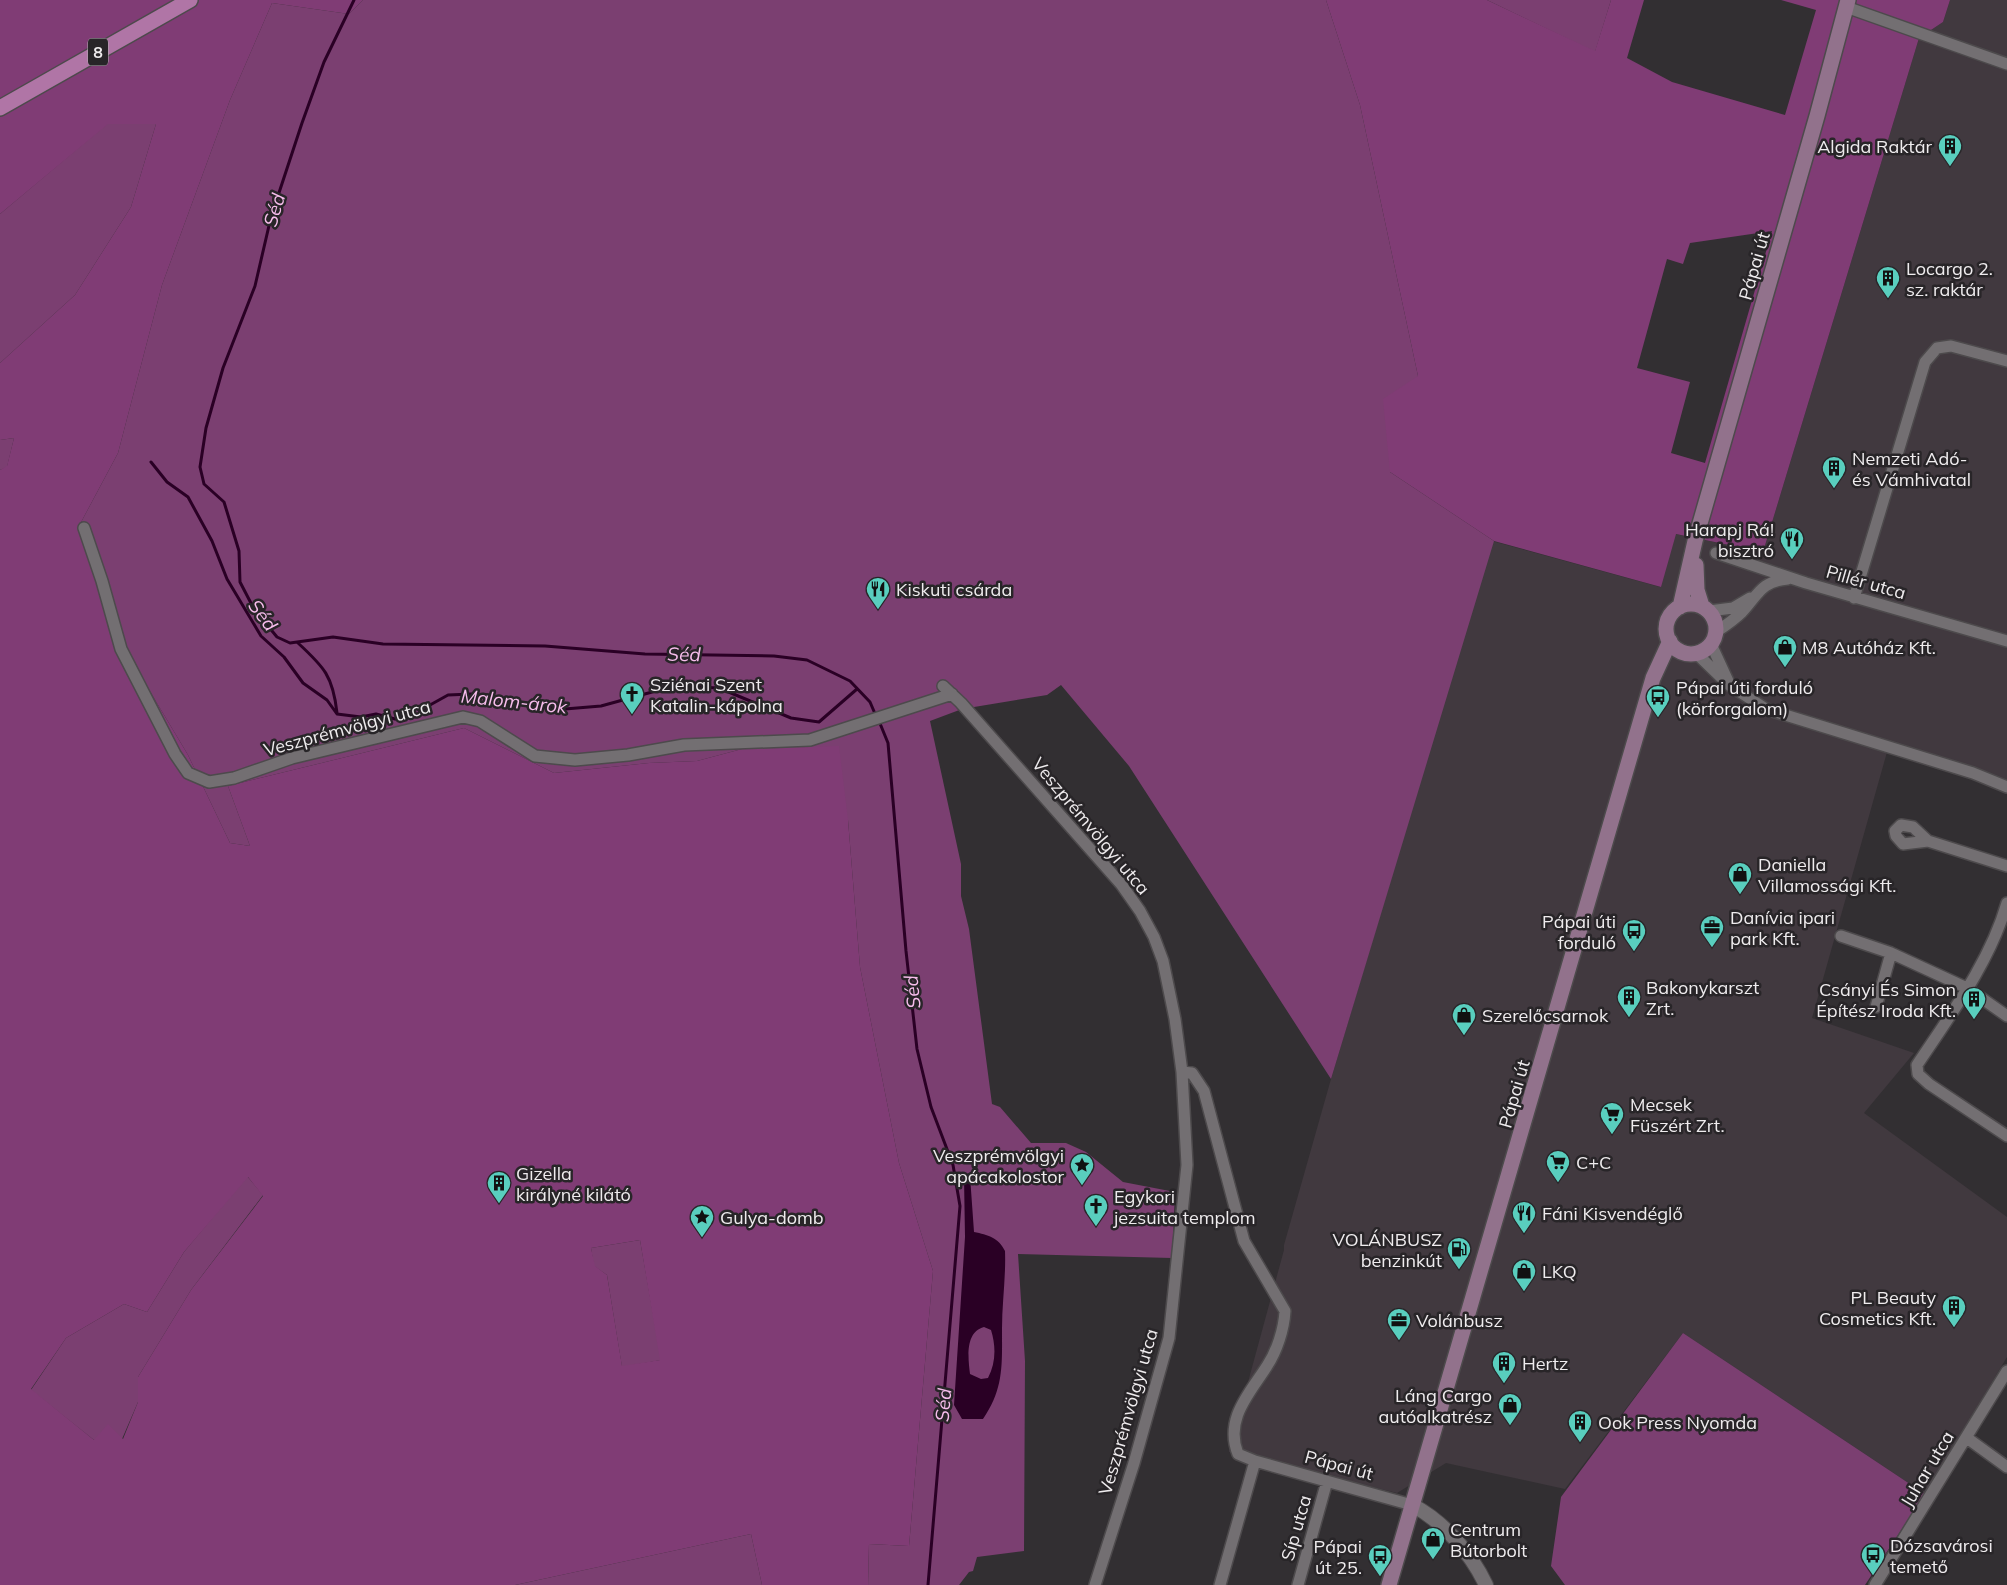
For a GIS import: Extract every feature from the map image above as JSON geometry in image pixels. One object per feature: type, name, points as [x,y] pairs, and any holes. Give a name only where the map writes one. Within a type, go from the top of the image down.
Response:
[{"type":"main road","name":"8","points":[[0,108],[190,0]]},
{"type":"main road","name":"Pápai út","points":[[1680,607],[1695,542],[1817,116],[1847,3]]},
{"type":"main road","name":"Pápai út","points":[[1695,542],[1698,590],[1706,609]]},
{"type":"main road","points":[[1690,604],[1706,609],[1714,618],[1714,638],[1691,653],[1670,641],[1667,624],[1671,615],[1680,607],[1690,604]]},
{"type":"main road","name":"Pápai út","points":[[1389,1585],[1653,678],[1670,641]]},
{"type":"main road","name":"Pápai út","points":[[1649,694],[1672,662],[1691,653]]},
{"type":"street","points":[[1847,3],[2007,64]]},
{"type":"street","points":[[1854,598],[1925,362],[1937,348],[1943,346],[1951,346],[2007,361]]},
{"type":"street","name":"Veszprémvölgyi utca","points":[[84,528],[102,581],[113,626],[121,649],[175,754],[188,773],[209,782],[234,778],[292,758],[348,743],[463,718],[480,721],[535,756],[574,760],[628,755],[684,745],[810,740],[952,694]]},
{"type":"street","name":"Pillér utca","points":[[1716,553],[1854,598],[2007,641]]},
{"type":"street","points":[[1706,609],[1733,608],[1754,596],[1773,581],[1792,578]]},
{"type":"street","points":[[1729,685],[1714,638],[1742,612],[1754,596]]},
{"type":"street","points":[[1691,653],[1729,685],[1766,708],[1984,777],[2007,787]]},
{"type":"street","name":"Veszprémvölgyi utca","points":[[943,686],[1121,884],[1140,911],[1154,936],[1163,961],[1182,1072],[1188,1165],[1169,1338],[1134,1463],[1095,1585]]},
{"type":"street","points":[[1928,841],[2007,866]]},
{"type":"street","points":[[2007,903],[2001,923],[1967,988],[1917,1065],[1918,1074],[2007,1136]]},
{"type":"street","points":[[1841,936],[1891,953],[1967,988],[2007,1016]]},
{"type":"street","points":[[1876,1008],[1891,953]]},
{"type":"street","points":[[1182,1072],[1192,1072],[1204,1091],[1244,1241],[1285,1311],[1282,1329],[1272,1358],[1244,1398],[1234,1427],[1234,1444],[1238,1454],[1255,1462],[1220,1585]]},
{"type":"street","name":"Juhar utca","points":[[1876,1585],[2007,1371]]},
{"type":"street","points":[[1967,1438],[2007,1468]]},
{"type":"street","name":"Pápai út","points":[[1255,1462],[1412,1505]]},
{"type":"street","name":"Síp utca","points":[[1298,1585],[1327,1481]]},
{"type":"street","points":[[1412,1505],[1428,1515],[1456,1541],[1470,1558],[1486,1585]]},
{"type":"shaded area","points":[[0,0],[363,0],[349,14],[272,3],[230,100],[162,285],[118,453],[79,526],[124,648],[188,755],[230,843],[250,846],[228,786],[464,728],[554,773],[649,763],[697,761],[742,749],[839,746],[848,820],[860,967],[899,1163],[933,1271],[909,1546],[869,1544],[868,1585],[762,1585],[751,1534],[515,1585],[0,1585],[0,470],[7,466],[14,438],[0,440],[0,363],[75,295],[131,207],[156,124],[108,124],[0,214]],"holes":[[[248,1177],[263,1196],[191,1290],[138,1377],[138,1402],[123,1439],[108,1424],[94,1440],[31,1389],[66,1338],[124,1304],[147,1312],[184,1252]],[[640,1240],[660,1360],[622,1366],[607,1275],[595,1266],[591,1248]]]},
{"type":"shaded area","points":[[363,0],[1326,0],[1360,105],[1418,376],[1390,472],[1494,541],[1331,1079],[1129,766],[1061,685],[1047,695],[962,709],[930,721],[961,864],[961,896],[969,929],[992,1104],[1000,1107],[1031,1143],[1066,1143],[1086,1152],[1123,1182],[1175,1192],[1172,1258],[1018,1254],[1025,1361],[1024,1551],[977,1557],[973,1571],[969,1572],[959,1585],[868,1585],[869,1544],[909,1546],[933,1271],[899,1163],[860,967],[848,820],[742,749],[697,761],[649,763],[554,773],[464,728],[228,786],[250,846],[230,843],[188,755],[124,648],[79,526],[118,453],[162,285],[230,100],[272,3],[349,14]]},
{"type":"shaded area","points":[[1326,0],[1487,0],[1595,51],[1611,0],[1644,0],[1627,58],[1672,82],[1785,115],[1816,10],[1781,0],[1950,0],[1943,22],[1919,38],[1763,552],[1676,534],[1661,587],[1494,541],[1390,472],[1383,399],[1418,376],[1360,105]],"holes":[[[1772,231],[1705,463],[1671,453],[1690,382],[1637,368],[1667,259],[1683,264],[1690,243]]]},
{"type":"shaded area","points":[[1487,0],[1611,0],[1595,52]]},
{"type":"shaded area","points":[[1950,0],[2007,0],[2007,786],[1889,745],[1812,1018],[1914,1053],[1864,1113],[2007,1217],[2007,1357],[1925,1494],[1683,1333],[1565,1489],[1446,1463],[1397,1493],[1229,1452],[1284,1245],[1331,1079],[1492,541],[1660,587],[1675,534],[1763,552],[1919,38],[1943,22]]},
{"type":"shaded area","points":[[108,123],[156,124],[131,207],[75,295],[0,363],[0,214]]},
{"type":"shaded area","points":[[14,438],[7,467],[0,470],[0,440]]},
{"type":"shaded area","points":[[247,1176],[263,1195],[191,1290],[138,1377],[138,1402],[122,1439],[94,1440],[31,1390],[66,1338],[124,1304],[147,1312],[184,1252]]},
{"type":"shaded area","points":[[970,1176],[974,1232],[996,1240],[1005,1251],[1000,1376],[995,1397],[983,1419],[962,1419],[954,1405],[965,1237],[964,1177]],"holes":[[[984,1327],[991,1330],[994,1342],[994,1360],[988,1378],[981,1379],[970,1374],[969,1346],[974,1334],[978,1330]]]},
{"type":"shaded area","points":[[640,1240],[661,1360],[622,1367],[607,1275],[594,1266],[591,1248]]},
{"type":"shaded area","points":[[1683,1333],[1925,1494],[1865,1585],[1565,1585],[1551,1566],[1561,1497]]},
{"type":"shaded area","points":[[751,1534],[762,1585],[515,1585]]},
{"type":"waterway","name":"Séd","points":[[354,0],[324,62],[302,123],[271,217],[255,286],[223,368],[206,428],[200,467],[204,484],[224,502],[239,551],[240,582],[254,609],[277,637],[290,643],[333,637],[383,644],[545,646],[645,654],[774,656],[807,660],[850,681],[870,702],[876,716]]},
{"type":"waterway","name":"Malom-árok","points":[[151,462],[167,482],[188,497],[212,541],[227,579],[261,636],[284,657],[303,683],[327,700],[337,714],[361,717],[376,714],[395,719],[419,716],[430,705],[448,695],[471,694],[524,705],[565,709],[601,706],[674,686],[719,688],[791,718],[819,722],[857,689]]},
{"type":"waterway","name":"Malom-árok","points":[[298,643],[326,673],[333,690],[337,713]]},
{"type":"waterway","name":"Séd","points":[[879,721],[888,743],[906,951],[917,1049],[931,1107],[953,1165],[960,1206],[928,1585]]},
{"type":"place","name":"Algida Raktár","points":[[1950,167]]},
{"type":"place","name":"Locargo 2. sz. raktár","points":[[1888,299]]},
{"type":"place","name":"Nemzeti Adó- és Vámhivatal","points":[[1834,489]]},
{"type":"place","name":"Harapj Rá! bisztró","points":[[1792,560]]},
{"type":"place","name":"Kiskuti csárda","points":[[878,610]]},
{"type":"place","name":"M8 Autóház Kft.","points":[[1785,668]]},
{"type":"place","name":"Sziénai Szent Katalin-kápolna","points":[[632,715]]},
{"type":"place","name":"Pápai úti forduló (körforgalom)","points":[[1658,718]]},
{"type":"place","name":"Daniella Villamossági Kft.","points":[[1740,895]]},
{"type":"place","name":"Danívia ipari park Kft.","points":[[1712,948]]},
{"type":"place","name":"Pápai úti forduló","points":[[1634,952]]},
{"type":"place","name":"Bakonykarszt Zrt.","points":[[1629,1018]]},
{"type":"place","name":"Csányi És Simon Építész Iroda Kft.","points":[[1974,1020]]},
{"type":"place","name":"Szerelőcsarnok","points":[[1464,1036]]},
{"type":"place","name":"Mecsek Füszért Zrt.","points":[[1612,1135]]},
{"type":"place","name":"C+C","points":[[1558,1183]]},
{"type":"place","name":"Veszprémvölgyi apácakolostor","points":[[1082,1186]]},
{"type":"place","name":"Gizella királyné kilátó","points":[[499,1204]]},
{"type":"place","name":"Egykori jezsuita templom","points":[[1096,1227]]},
{"type":"place","name":"Fáni Kisvendéglő","points":[[1524,1234]]},
{"type":"place","name":"Gulya-domb","points":[[702,1238]]},
{"type":"place","name":"VOLÁNBUSZ benzinkút","points":[[1459,1270]]},
{"type":"place","name":"LKQ","points":[[1524,1292]]},
{"type":"place","name":"PL Beauty Cosmetics Kft.","points":[[1954,1328]]},
{"type":"place","name":"Volánbusz","points":[[1399,1341]]},
{"type":"place","name":"Hertz","points":[[1504,1384]]},
{"type":"place","name":"Láng Cargo autóalkatrész","points":[[1510,1426]]},
{"type":"place","name":"Ook Press Nyomda","points":[[1580,1443]]},
{"type":"place","name":"Centrum Bútorbolt","points":[[1433,1560]]},
{"type":"place","name":"Dózsavárosi temető","points":[[1873,1576]]},
{"type":"place","name":"Pápai út 25.","points":[[1380,1577]]}]
